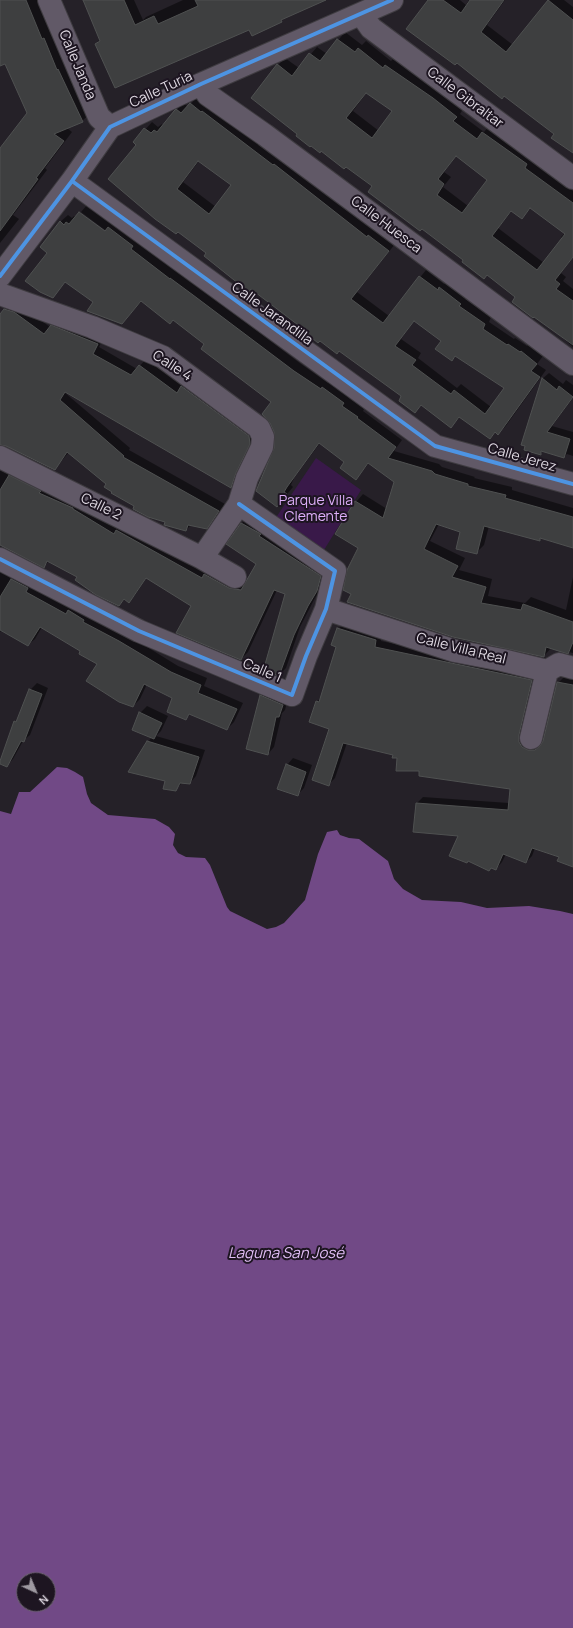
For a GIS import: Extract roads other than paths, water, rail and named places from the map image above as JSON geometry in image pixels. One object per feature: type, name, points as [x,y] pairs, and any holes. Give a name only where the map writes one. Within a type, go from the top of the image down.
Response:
[{"type":"street","name":"Calle Janda","points":[[49,0],[99,117],[110,127]]},
{"type":"street","name":"Calle Turia","points":[[0,276],[72,181],[110,127],[201,84],[392,0]]},
{"type":"street","name":"Calle Gibraltar","points":[[361,14],[371,28],[573,178]]},
{"type":"street","name":"Calle Huesca","points":[[201,84],[208,95],[265,135],[573,364]]},
{"type":"street","name":"Calle Jarandilla","points":[[72,181],[435,446],[465,453]]},
{"type":"street","name":"Calle 4","points":[[0,294],[92,327],[163,357],[259,428],[263,437],[262,447],[247,478],[239,504]]},
{"type":"street","name":"Calle Jerez","points":[[465,453],[573,484]]},
{"type":"street","name":"Calle 2","points":[[0,457],[202,558],[236,577]]},
{"type":"street","points":[[202,558],[239,504]]},
{"type":"street","name":"Calle 1","points":[[0,559],[139,631],[292,695],[306,656],[326,609],[335,571],[239,504]]},
{"type":"street","name":"Calle Villa Real","points":[[326,609],[455,651],[547,671]]},
{"type":"street","points":[[531,738],[547,671],[559,664],[573,668]]},
{"type":"water","name":"Laguna San José","points":[[57,767],[67,768],[75,772],[83,777],[91,803],[108,815],[155,819],[169,827],[175,834],[173,845],[178,853],[186,857],[205,858],[210,865],[230,911],[267,929],[284,923],[305,900],[318,854],[327,832],[337,830],[340,835],[359,839],[388,861],[394,879],[403,889],[422,900],[461,902],[487,908],[529,906],[573,914],[573,1628],[0,1628],[0,811],[11,814],[19,792],[30,792]]},
{"type":"park label","name":"Parque Villa Clemente","points":[[316,510]]}]
